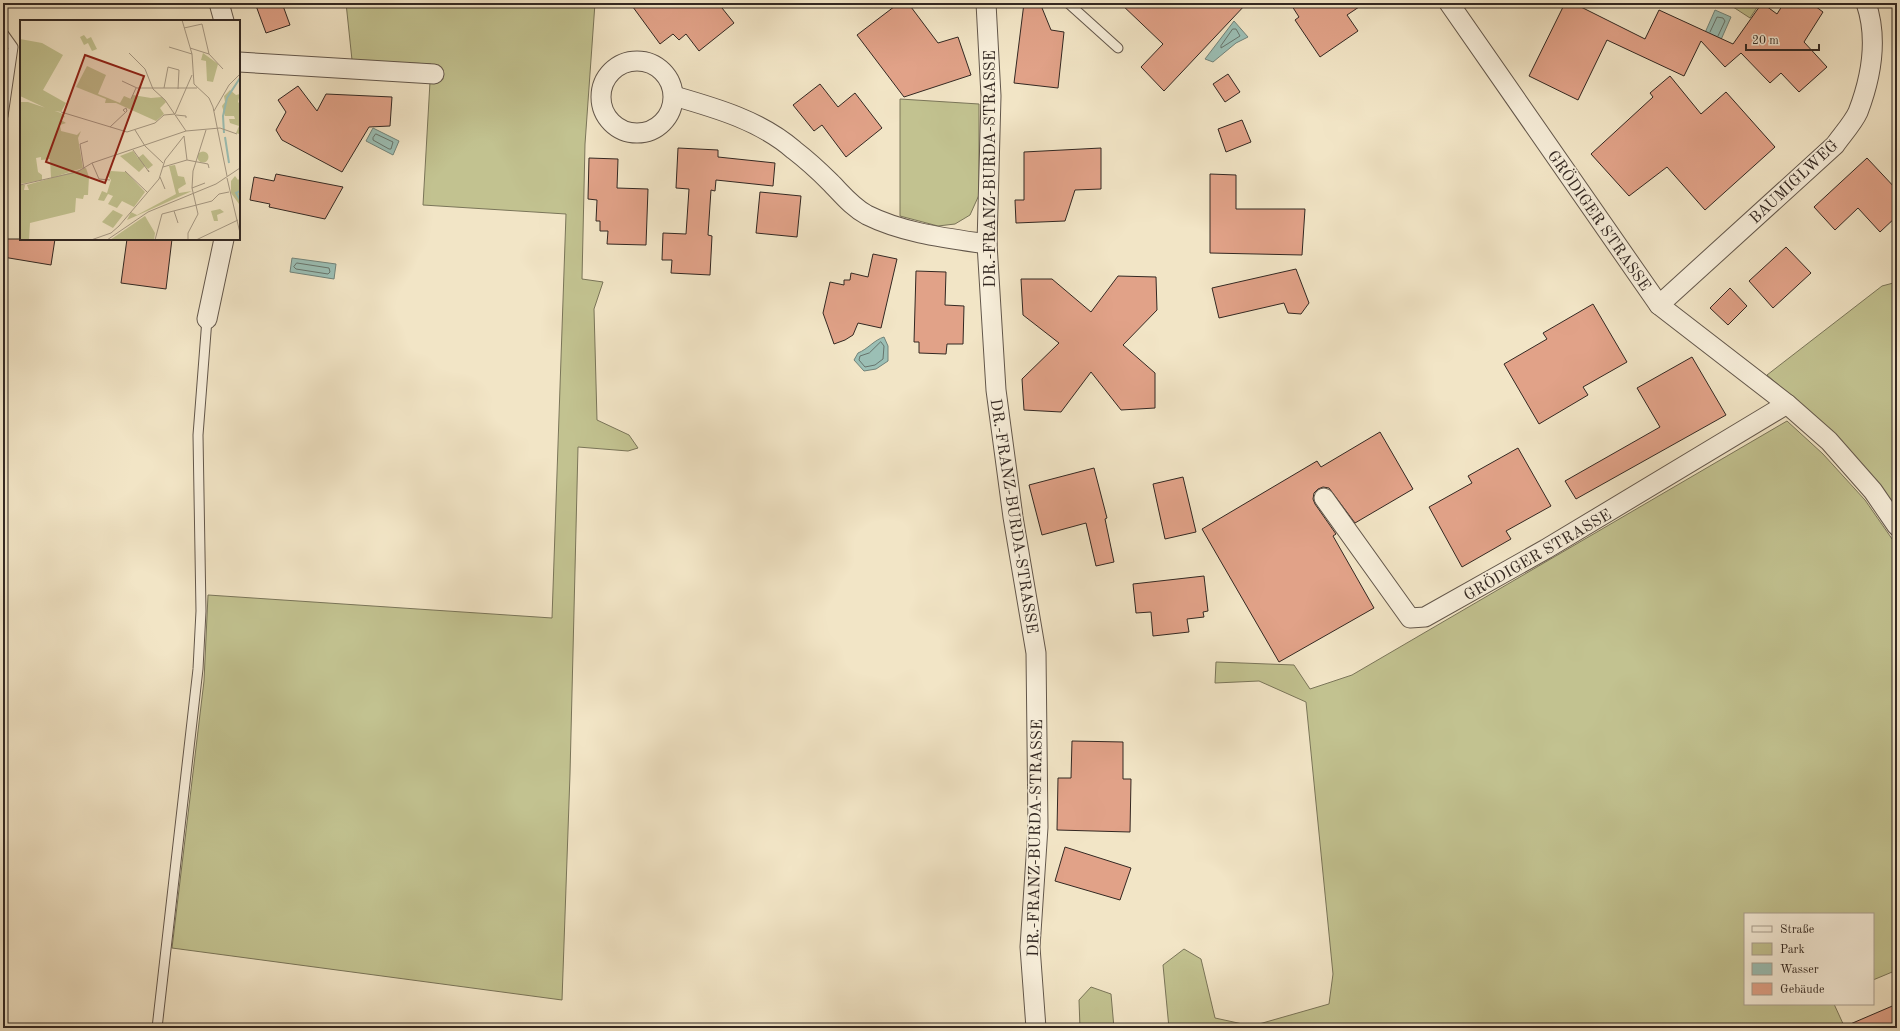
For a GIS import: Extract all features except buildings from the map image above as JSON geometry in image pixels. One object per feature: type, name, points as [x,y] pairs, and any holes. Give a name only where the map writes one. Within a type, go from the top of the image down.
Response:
[{"type":"street","points":[[219,3],[224,20]]},
{"type":"street","name":"DR.-FRANZ-BURDA-STRASSE","points":[[986,3],[991,96],[987,244],[996,390],[1013,517],[1036,653],[1038,827],[1030,947],[1036,1028]]},
{"type":"street","name":"GRÖDIGER STRASSE","points":[[1450,3],[1659,305],[1787,404],[1829,441],[1873,491],[1897,526]]},
{"type":"street","name":"BAUMIGLWEG","points":[[1659,305],[1835,145],[1857,113],[1872,66],[1870,16],[1866,3]]},
{"type":"street","points":[[240,62],[434,74]]},
{"type":"street","points":[[674,96],[702,104],[756,125],[773,135],[793,149],[830,182],[845,198],[866,214],[893,225],[934,236],[987,244]]},
{"type":"street","points":[[207,319],[224,240]]},
{"type":"street","name":"GRÖDIGER STRASSE","points":[[1324,498],[1410,618],[1426,617],[1546,550],[1787,404]]},
{"type":"lane","points":[[1068,3],[1118,48]]},
{"type":"lane","points":[[3,33],[13,47],[3,116]]},
{"type":"lane","points":[[156,1028],[198,669],[201,611],[198,435],[207,319]]},
{"type":"green space","points":[[346,3],[595,3],[585,144],[582,279],[603,282],[594,309],[597,420],[629,435],[638,448],[628,451],[578,447],[570,774],[562,1000],[172,948],[204,681],[208,595],[552,618],[566,214],[423,205],[431,64],[352,60]]},
{"type":"green space","points":[[1727,3],[1760,3],[1750,18]]},
{"type":"green space","points":[[900,99],[979,104],[979,195],[970,215],[955,224],[938,226],[900,216]]},
{"type":"green space","points":[[1897,282],[1897,517],[1835,434],[1767,375],[1882,286]]},
{"type":"green space","points":[[1787,421],[1823,454],[1865,500],[1897,546],[1897,970],[1874,980],[1874,913],[1744,913],[1744,1005],[1834,1005],[1845,1028],[1169,1028],[1163,965],[1184,949],[1201,959],[1215,1018],[1252,1026],[1329,1004],[1333,974],[1306,702],[1259,681],[1215,683],[1216,662],[1294,665],[1310,689],[1352,675]]},
{"type":"green space","points":[[1091,987],[1111,994],[1114,1028],[1080,1028],[1079,1000]]},
{"type":"water","points":[[1715,10],[1731,17],[1720,42],[1704,35]]},
{"type":"water","points":[[1234,21],[1248,37],[1236,43],[1213,62],[1205,59]]},
{"type":"water","points":[[373,128],[399,141],[393,155],[366,141]]},
{"type":"water","points":[[292,258],[336,264],[334,279],[290,272]]},
{"type":"water","points":[[884,337],[888,346],[888,361],[876,369],[864,371],[854,360],[858,353]]}]
